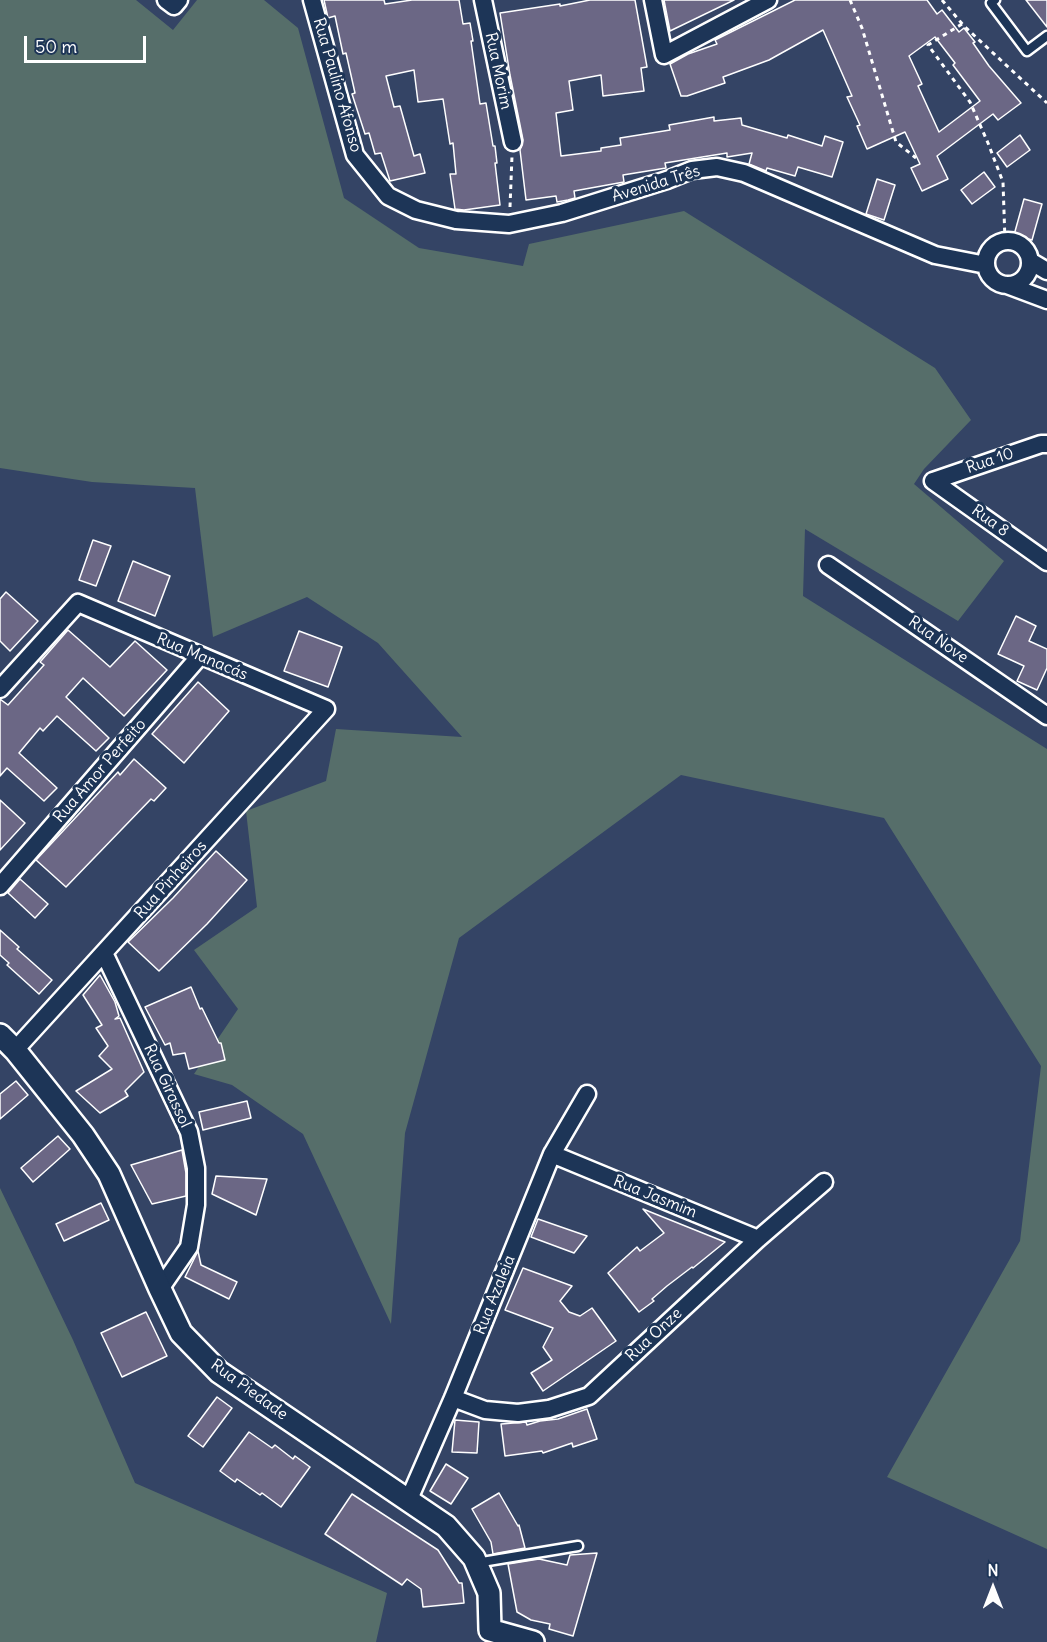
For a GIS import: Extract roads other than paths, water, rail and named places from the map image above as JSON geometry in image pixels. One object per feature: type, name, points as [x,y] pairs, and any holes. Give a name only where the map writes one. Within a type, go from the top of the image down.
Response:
[{"type":"street","points":[[166,0],[174,6],[179,0]]},
{"type":"street","name":"Rua Paulino Afonso","points":[[312,0],[355,155],[388,196]]},
{"type":"street","name":"Rua Morim","points":[[483,0],[513,142]]},
{"type":"street","points":[[653,0],[664,55],[768,0]]},
{"type":"street","name":"Avenida Três","points":[[388,196],[416,210],[456,220],[509,224],[562,213],[692,170],[717,166],[744,173],[935,255],[986,265]]},
{"type":"street","points":[[1007,285],[1021,281],[1026,276],[1030,261],[1025,248],[1020,243],[1005,241],[992,246],[986,259],[986,265],[993,279],[1007,285],[1047,300]]},
{"type":"street","points":[[1030,261],[1047,271]]},
{"type":"street","name":"Rua 10","points":[[933,481],[1041,444],[1047,444]]},
{"type":"street","name":"Rua 8","points":[[933,481],[1047,562]]},
{"type":"street","name":"Rua Nove","points":[[828,565],[1047,716]]},
{"type":"street","name":"Rua Manacás","points":[[0,689],[78,603],[326,709]]},
{"type":"street","name":"Rua Amor Perfeito","points":[[0,886],[200,656]]},
{"type":"street","name":"Rua Pinheiros","points":[[15,1050],[326,709]]},
{"type":"street","name":"Rua Girassol","points":[[104,953],[189,1132],[196,1168],[196,1205],[189,1247],[160,1289]]},
{"type":"street","name":"Rua Piedade","points":[[0,1035],[15,1050],[83,1135],[108,1174],[181,1333],[219,1372],[446,1526],[474,1558],[489,1593],[489,1636]]},
{"type":"street","name":"Rua Azaleia","points":[[409,1499],[453,1398],[552,1154],[587,1094]]},
{"type":"street","name":"Rua Jasmim","points":[[552,1154],[758,1239]]},
{"type":"street","name":"Rua Onze","points":[[453,1398],[485,1410],[518,1413],[549,1409],[589,1396],[758,1239],[825,1182]]},
{"type":"street","points":[[489,1636],[533,1642]]},
{"type":"lane","points":[[995,0],[991,3],[1027,51],[1047,36]]},
{"type":"lane","points":[[476,1563],[578,1546]]}]
